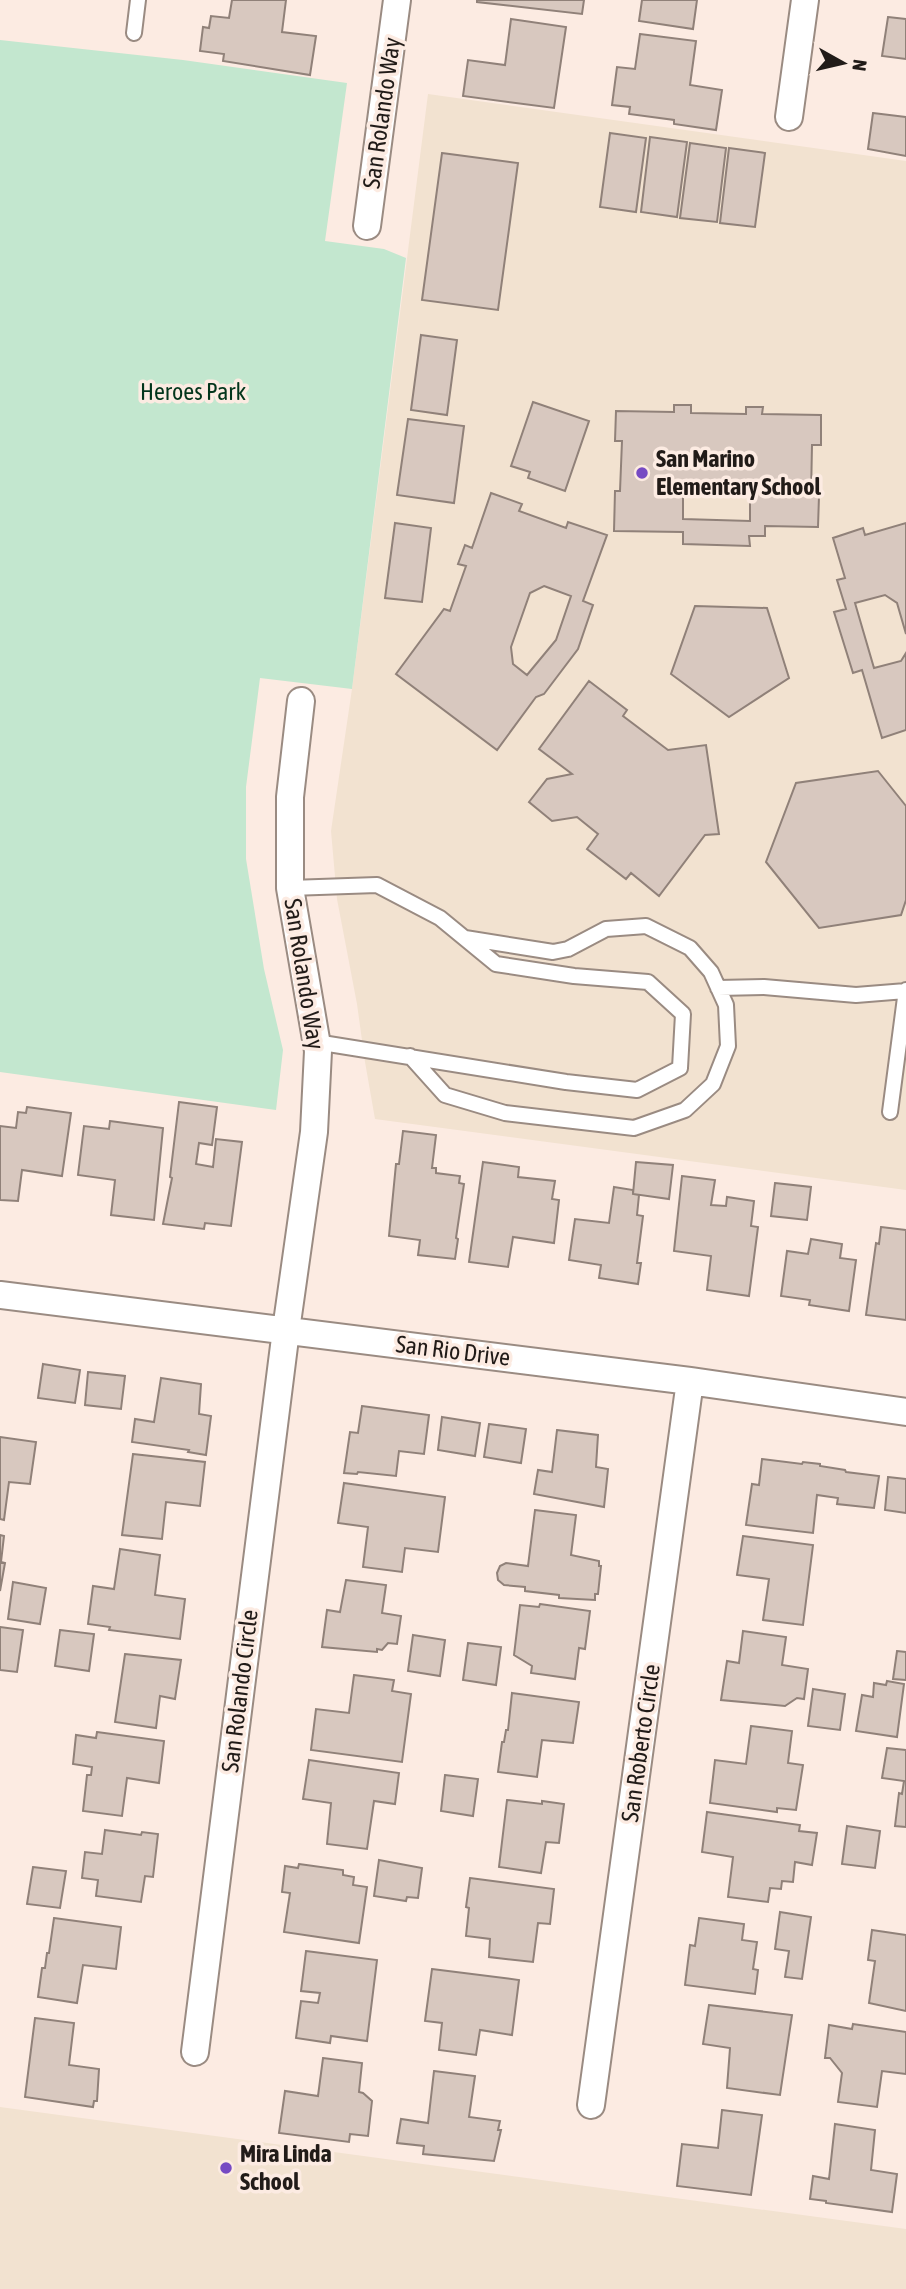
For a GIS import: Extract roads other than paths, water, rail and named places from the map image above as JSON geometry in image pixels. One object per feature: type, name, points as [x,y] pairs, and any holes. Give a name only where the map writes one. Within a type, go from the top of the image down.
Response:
[{"type":"street","name":"San Rolando Way","points":[[368,226],[397,0]]},
{"type":"street","points":[[789,117],[805,0]]},
{"type":"street","name":"San Rolando Way","points":[[286,1330],[314,1132],[318,1051],[290,888],[290,797],[301,701]]},
{"type":"street","name":"San Rio Drive","points":[[0,1295],[690,1381],[906,1412]]},
{"type":"street","name":"San Rolando Circle","points":[[195,2052],[286,1330]]},
{"type":"street","name":"San Roberto Circle","points":[[591,2105],[690,1381]]},
{"type":"lane","points":[[134,33],[138,0]]},
{"type":"lane","points":[[290,888],[377,885],[440,918],[496,964],[574,976],[648,982],[682,1014],[680,1068],[637,1090],[566,1082],[316,1042]]},
{"type":"lane","points":[[410,1056],[446,1095],[505,1113],[634,1128],[685,1110],[713,1084],[728,1046],[726,1005],[711,972],[690,948],[646,926],[606,929],[568,949],[553,953],[465,938]]},
{"type":"lane","points":[[718,988],[764,987],[856,995],[906,991],[890,1112]]},
{"type":"place","name":"San Marino Elementary School","points":[[642,473]]},
{"type":"place","name":"Mira Linda School","points":[[226,2168]]},
{"type":"park label","name":"Heroes Park","points":[[193,392]]}]
